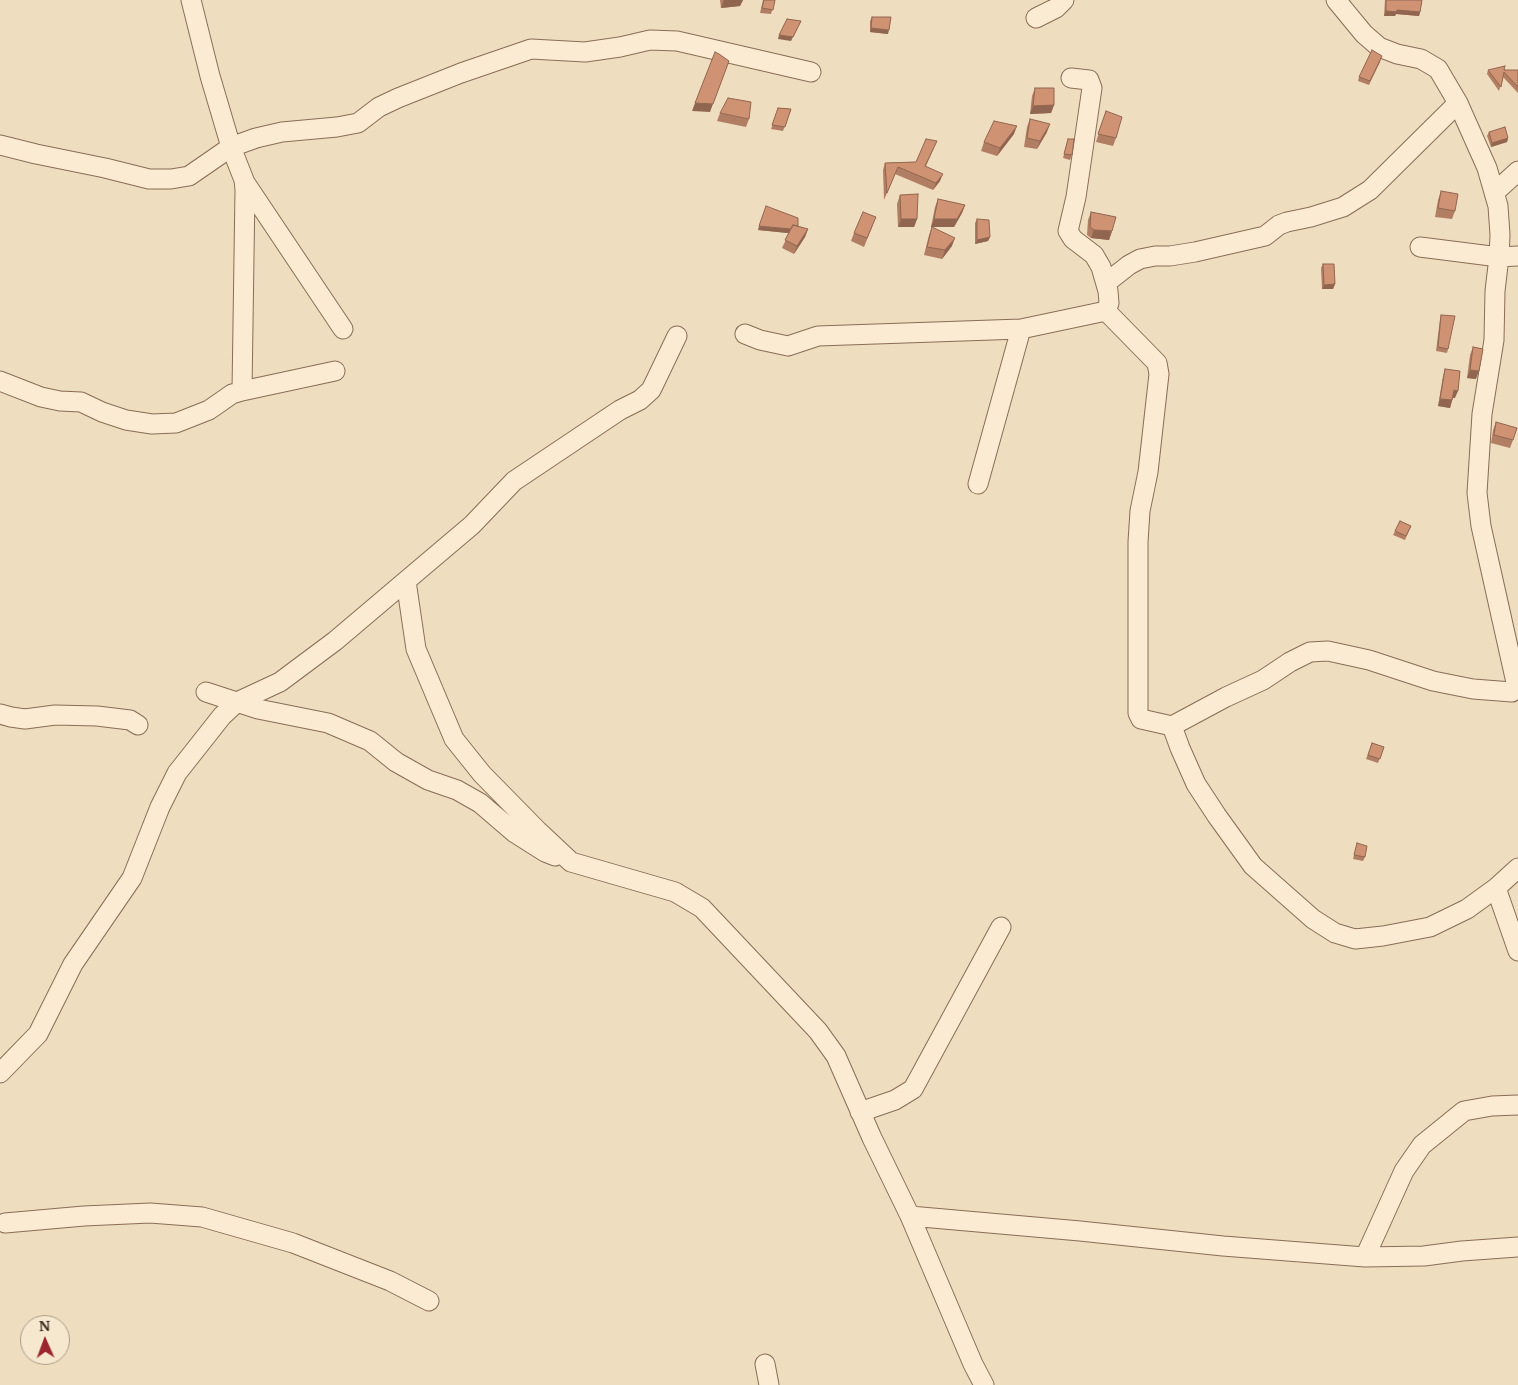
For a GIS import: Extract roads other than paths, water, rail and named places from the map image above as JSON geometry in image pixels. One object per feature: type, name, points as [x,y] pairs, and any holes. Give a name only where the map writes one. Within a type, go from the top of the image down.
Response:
[{"type":"street","points":[[191,0],[210,76],[231,147],[244,180],[344,329]]},
{"type":"street","points":[[1036,18],[1056,8],[1064,0]]},
{"type":"street","points":[[1106,311],[1154,358],[1159,374],[1148,472],[1140,511],[1138,542],[1138,713],[1141,719],[1172,726],[1226,697],[1263,680],[1290,662],[1310,652],[1328,651],[1370,660],[1433,681],[1474,689],[1515,691],[1517,682],[1513,673],[1481,526],[1476,493],[1482,414],[1494,340],[1495,290],[1500,234],[1498,206],[1487,168],[1458,103],[1438,69],[1421,59],[1397,54],[1379,47],[1364,34],[1336,0]]},
{"type":"street","points":[[0,144],[36,154],[150,179],[171,179],[189,176],[231,147],[256,138],[282,132],[337,127],[358,123],[379,107],[398,98],[461,73],[531,49],[584,52],[650,40],[677,41],[811,72]]},
{"type":"street","points":[[1071,78],[1089,80],[1092,88],[1076,197],[1068,231],[1073,239],[1094,256],[1101,267],[1109,303],[1106,311]]},
{"type":"street","points":[[1106,283],[1140,259],[1195,252],[1265,236],[1278,225],[1342,207],[1370,190],[1458,103]]},
{"type":"street","points":[[1494,193],[1518,171]]},
{"type":"street","points":[[242,391],[244,180]]},
{"type":"street","points":[[1420,247],[1499,257],[1518,256]]},
{"type":"street","points":[[745,334],[760,340],[788,346],[818,336],[1021,329],[1106,311]]},
{"type":"street","points":[[978,484],[1021,329]]},
{"type":"street","points":[[0,1073],[38,1034],[73,964],[132,878],[160,807],[177,773],[222,716],[237,702],[280,682],[335,641],[472,525],[514,481],[620,410],[640,400],[651,390],[677,336]]},
{"type":"street","points":[[0,381],[41,398],[81,402],[126,420],[152,424],[176,423],[208,410],[232,394],[242,391],[335,371]]},
{"type":"street","points":[[406,581],[416,649],[454,739],[482,774],[571,862]]},
{"type":"street","points":[[206,692],[258,709],[328,723],[370,741],[396,762],[428,780],[458,790],[480,803],[514,833],[545,852],[571,862],[675,892],[702,908],[818,1032],[836,1056],[860,1112],[910,1216],[973,1364],[984,1385]]},
{"type":"street","points":[[0,714],[25,719],[56,715],[97,716],[130,720],[138,724]]},
{"type":"street","points":[[1172,726],[1196,784],[1216,816],[1253,866],[1313,919],[1335,933],[1355,939],[1430,927],[1466,909],[1496,888],[1518,868]]},
{"type":"street","points":[[1496,888],[1518,951]]},
{"type":"street","points":[[860,1112],[895,1100],[913,1089],[1001,927]]},
{"type":"street","points":[[1366,1257],[1404,1171],[1422,1145],[1464,1111],[1492,1106],[1518,1105]]},
{"type":"street","points":[[5,1223],[84,1216],[150,1213],[202,1217],[293,1243],[390,1281],[429,1301]]},
{"type":"street","points":[[910,1216],[1223,1246],[1366,1257],[1424,1256],[1518,1247]]},
{"type":"street","points":[[765,1364],[769,1385]]}]
